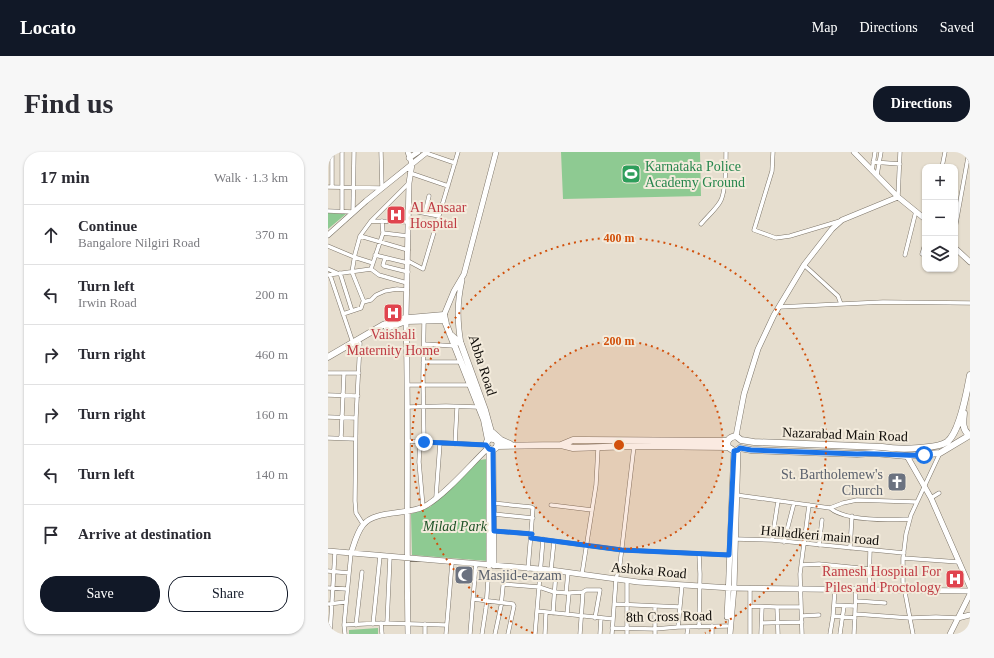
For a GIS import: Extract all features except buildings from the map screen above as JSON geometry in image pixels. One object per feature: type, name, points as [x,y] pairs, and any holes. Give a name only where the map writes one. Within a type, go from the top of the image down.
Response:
[{"type":"main road","points":[[328,235],[353,212],[427,152]]},
{"type":"main road","name":"Abba Road","points":[[490,445],[489,425],[461,344],[458,310],[459,296],[464,274],[496,152]]},
{"type":"main road","points":[[854,152],[898,197],[922,216]]},
{"type":"main road","points":[[408,634],[406,559],[408,512],[408,386],[406,319],[409,183],[412,164],[408,155],[415,153],[417,160]]},
{"type":"main road","points":[[727,444],[732,436],[738,438],[744,394],[758,349],[778,307],[804,265],[832,229],[842,220],[898,197]]},
{"type":"main road","points":[[958,251],[970,262]]},
{"type":"main road","name":"Abba Road","points":[[445,318],[454,291],[464,274]]},
{"type":"main road","points":[[406,319],[424,321],[445,318]]},
{"type":"main road","points":[[328,357],[406,319],[445,318]]},
{"type":"main road","points":[[445,318],[454,346],[485,425],[490,445],[492,566]]},
{"type":"main road","points":[[450,334],[461,344]]},
{"type":"main road","points":[[328,362],[356,344]]},
{"type":"main road","name":"Nazarabad Main Road","points":[[738,438],[754,442],[779,444],[882,447],[897,449],[932,447],[947,442],[954,433],[970,375]]},
{"type":"main road","points":[[561,445],[573,440],[585,440],[727,444],[737,450],[857,454],[874,453],[907,456],[940,453],[970,435],[964,430],[963,421],[966,393]]},
{"type":"main road","points":[[489,425],[496,436],[501,440],[515,446]]},
{"type":"main road","points":[[351,553],[363,524],[383,514],[408,512],[423,507],[464,472],[490,445],[561,445],[573,448],[598,448],[727,444]]},
{"type":"main road","points":[[728,634],[731,613],[732,587],[729,555],[737,450]]},
{"type":"main road","points":[[907,456],[931,498],[959,562],[968,577],[970,588]]},
{"type":"main road","points":[[728,634],[727,626],[736,539],[734,494]]},
{"type":"main road","points":[[491,503],[494,514],[492,566]]},
{"type":"main road","name":"Ashoka Road","points":[[328,551],[452,563],[540,569],[627,581],[682,585],[970,593]]},
{"type":"main road","points":[[950,634],[970,593]]},
{"type":"main road","points":[[958,618],[970,615]]},
{"type":"street","points":[[332,152],[330,187],[382,188],[381,152]]},
{"type":"street","points":[[342,152],[342,212]]},
{"type":"street","points":[[328,211],[353,212],[354,152]]},
{"type":"street","points":[[427,152],[455,163]]},
{"type":"street","points":[[375,255],[408,262],[423,269],[458,152]]},
{"type":"street","points":[[701,224],[721,202],[726,173],[726,152]]},
{"type":"street","points":[[773,152],[772,171],[754,230],[776,238],[790,236],[842,220]]},
{"type":"street","points":[[872,171],[875,152]]},
{"type":"street","points":[[877,176],[881,152]]},
{"type":"street","points":[[898,197],[900,152]]},
{"type":"street","points":[[943,164],[945,152]]},
{"type":"street","points":[[958,212],[969,152]]},
{"type":"street","points":[[874,162],[900,164]]},
{"type":"street","points":[[410,173],[448,186]]},
{"type":"street","points":[[364,302],[352,272],[354,257],[360,236],[371,221],[409,183]]},
{"type":"street","points":[[425,213],[429,196]]},
{"type":"street","points":[[408,210],[439,216]]},
{"type":"street","points":[[905,255],[916,211]]},
{"type":"street","points":[[371,221],[408,222]]},
{"type":"street","points":[[371,269],[383,233],[382,221]]},
{"type":"street","points":[[383,233],[408,236]]},
{"type":"street","points":[[360,236],[408,250]]},
{"type":"street","points":[[328,246],[373,263]]},
{"type":"street","points":[[385,258],[384,266],[408,272]]},
{"type":"street","points":[[804,265],[838,296],[841,304]]},
{"type":"street","points":[[328,269],[339,274],[352,311]]},
{"type":"street","points":[[363,524],[356,513],[354,501],[355,439],[359,373],[356,344],[329,275],[371,269],[379,275],[407,283]]},
{"type":"street","points":[[343,314],[361,308],[364,302],[385,291],[397,289],[407,290]]},
{"type":"street","points":[[778,307],[883,302],[970,304]]},
{"type":"street","points":[[423,507],[419,462],[422,442],[424,321]]},
{"type":"street","points":[[424,344],[454,346]]},
{"type":"street","points":[[423,362],[461,362]]},
{"type":"street","points":[[328,373],[359,373]]},
{"type":"street","points":[[341,438],[344,373]]},
{"type":"street","points":[[408,386],[469,385]]},
{"type":"street","points":[[328,396],[358,396]]},
{"type":"street","points":[[408,407],[478,407]]},
{"type":"street","points":[[455,444],[457,407]]},
{"type":"street","points":[[328,417],[356,418]]},
{"type":"street","points":[[328,438],[355,439]]},
{"type":"street","points":[[408,441],[490,445]]},
{"type":"street","points":[[436,497],[440,443]]},
{"type":"street","points":[[612,634],[616,579],[622,550],[634,446]]},
{"type":"street","points":[[582,574],[596,485],[598,448]]},
{"type":"street","points":[[913,634],[904,590],[903,558],[909,519],[940,453]]},
{"type":"street","points":[[931,498],[939,493]]},
{"type":"street","points":[[734,494],[830,508],[857,500],[916,502]]},
{"type":"street","points":[[772,540],[778,501]]},
{"type":"street","points":[[491,503],[531,507],[534,510],[528,568]]},
{"type":"street","points":[[784,542],[794,503]]},
{"type":"street","points":[[551,505],[592,510]]},
{"type":"street","points":[[802,634],[800,588],[801,565],[809,505]]},
{"type":"street","points":[[830,508],[834,512],[870,519],[909,519]]},
{"type":"street","points":[[494,514],[533,518]]},
{"type":"street","points":[[850,548],[852,516]]},
{"type":"street","points":[[819,545],[822,520]]},
{"type":"street","points":[[494,531],[622,550],[729,555]]},
{"type":"street","points":[[535,634],[543,539]]},
{"type":"street","name":"Halladkeri main road","points":[[736,539],[772,540],[904,553]]},
{"type":"street","points":[[553,613],[554,541]]},
{"type":"street","points":[[869,589],[870,550]]},
{"type":"street","points":[[330,634],[330,588],[333,580],[335,552]]},
{"type":"street","points":[[345,634],[344,625],[351,553]]},
{"type":"street","points":[[699,554],[699,626]]},
{"type":"street","points":[[373,624],[380,556]]},
{"type":"street","points":[[387,624],[390,557]]},
{"type":"street","points":[[903,558],[959,562]]},
{"type":"street","points":[[446,634],[452,563]]},
{"type":"street","points":[[470,634],[476,564]]},
{"type":"street","points":[[801,565],[819,564],[869,569]]},
{"type":"street","points":[[482,634],[492,566]]},
{"type":"street","points":[[495,634],[501,602],[505,567]]},
{"type":"street","points":[[328,571],[349,573]]},
{"type":"street","points":[[356,625],[362,572]]},
{"type":"street","points":[[568,573],[568,614]]},
{"type":"street","points":[[328,579],[333,580]]},
{"type":"street","points":[[627,581],[627,634]]},
{"type":"street","points":[[503,584],[538,587],[554,592],[568,593],[583,592],[586,590],[600,590],[595,618]]},
{"type":"street","points":[[678,627],[682,585]]},
{"type":"street","points":[[330,588],[347,589]]},
{"type":"street","points":[[750,588],[750,634]]},
{"type":"street","points":[[830,634],[834,616],[835,589]]},
{"type":"street","points":[[854,634],[856,589]]},
{"type":"street","points":[[580,634],[583,592]]},
{"type":"street","points":[[473,599],[511,603],[514,606],[508,634]]},
{"type":"street","points":[[856,601],[885,603]]},
{"type":"street","points":[[330,604],[346,602]]},
{"type":"street","points":[[614,604],[680,607]]},
{"type":"street","points":[[834,605],[855,606]]},
{"type":"street","points":[[655,606],[655,634]]},
{"type":"street","points":[[750,606],[801,607]]},
{"type":"street","points":[[840,634],[844,606]]},
{"type":"street","points":[[761,634],[762,607]]},
{"type":"street","points":[[777,607],[778,634]]},
{"type":"street","points":[[537,611],[613,619]]},
{"type":"street","points":[[545,634],[546,612]]},
{"type":"street","points":[[855,614],[910,618],[958,618]]},
{"type":"street","points":[[802,616],[819,615]]},
{"type":"street","points":[[834,616],[855,618]]},
{"type":"street","points":[[600,634],[601,618]]},
{"type":"street","points":[[762,623],[802,622]]},
{"type":"street","points":[[382,623],[382,634]]},
{"type":"street","points":[[344,625],[382,623],[446,625]]},
{"type":"street","points":[[425,624],[425,634]]},
{"type":"street","points":[[712,626],[712,634]]},
{"type":"street","name":"8th Cross Road","points":[[612,628],[655,629],[727,626]]},
{"type":"street","points":[[687,634],[688,627]]},
{"type":"green space","name":"Karnataka Police Academy Ground","points":[[561,152],[700,152],[701,196],[563,199]]},
{"type":"green space","points":[[328,213],[346,214],[328,229]]},
{"type":"green space","name":"Milad Park","points":[[487,459],[488,561],[412,555],[411,514],[430,507],[480,460]]},
{"type":"green space","points":[[378,628],[378,634],[349,634],[349,630]]},
{"type":"place","name":"Karnataka Police Academy Ground","points":[[631,174]]},
{"type":"place","name":"Al Ansaar Hospital","points":[[396,215]]},
{"type":"place","name":"Vaishali Maternity Home","points":[[393,313]]},
{"type":"place","name":"St. Bartholemew's Church","points":[[897,482]]},
{"type":"place","name":"Masjid-e-azam","points":[[464,575]]},
{"type":"place","name":"Ramesh Hospital For Piles and Proctology","points":[[955,579]]},
{"type":"route","points":[[424,442],[486,445],[489,449],[493,450],[494,531],[532,534],[531,538],[622,550],[729,555],[734,451],[740,448],[751,450],[857,454],[874,453],[897,456],[924,455]]}]
